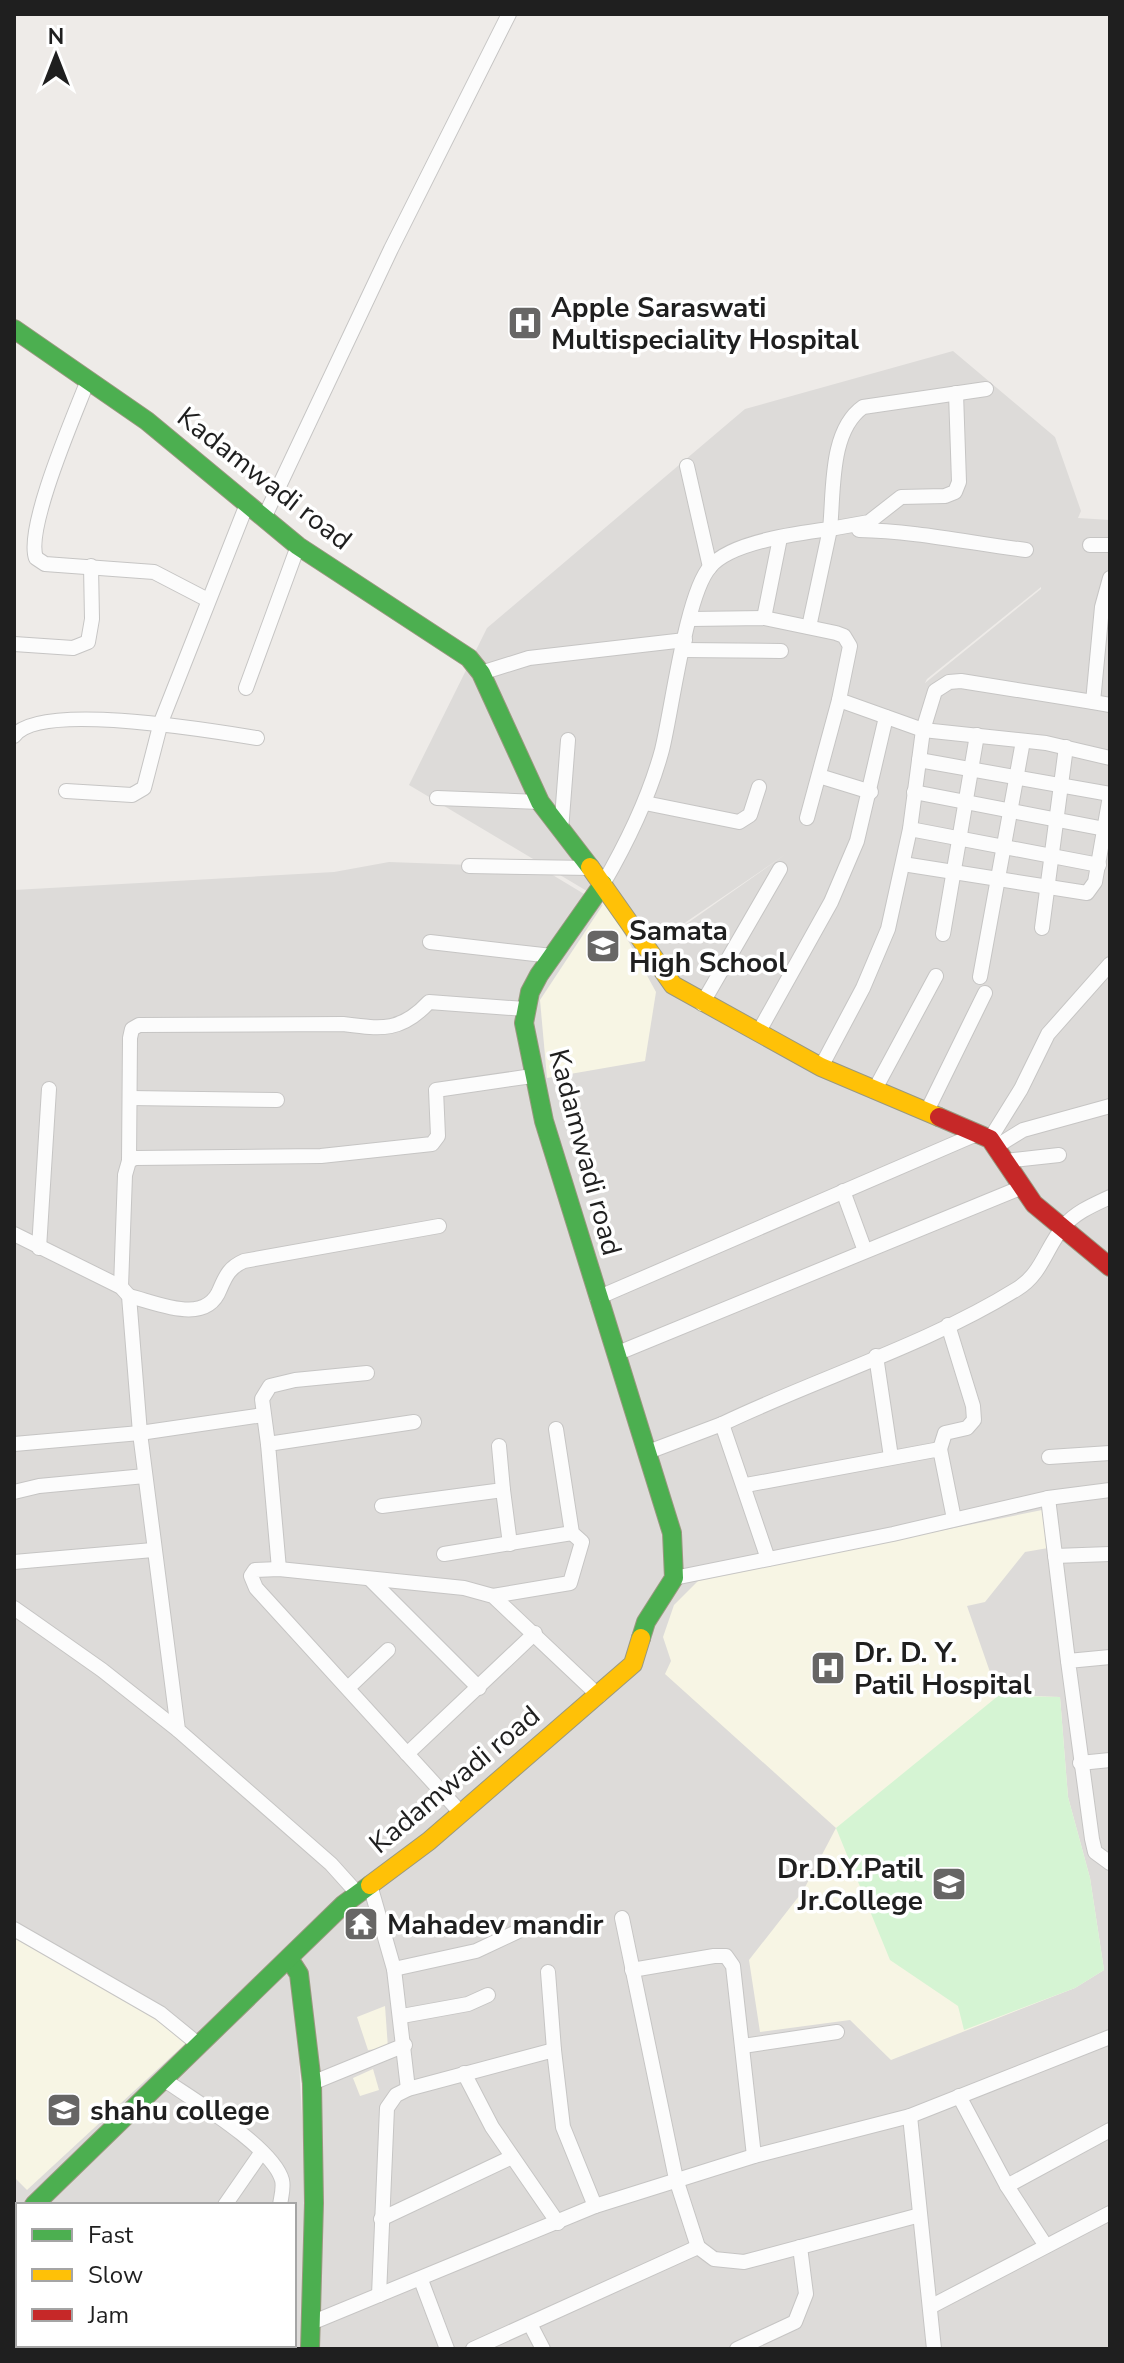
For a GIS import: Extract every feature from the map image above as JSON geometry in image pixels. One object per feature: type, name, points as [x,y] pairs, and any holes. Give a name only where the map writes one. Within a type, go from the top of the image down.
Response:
[{"type":"street","points":[[264,518],[391,249],[509,14]]},
{"type":"street","name":"Kadamwadi road","points":[[14,329],[157,429],[298,546],[469,658],[481,673],[540,802],[603,884],[658,968],[673,985],[702,1004],[821,1067],[927,1111],[993,1145]]},
{"type":"street","points":[[88,380],[44,501],[33,553],[45,564],[154,572],[208,600]]},
{"type":"street","points":[[809,627],[830,529],[839,449],[851,415],[863,407],[986,389]]},
{"type":"street","points":[[710,567],[733,551],[780,538],[869,522],[901,497],[945,496],[955,492],[959,482],[956,393]]},
{"type":"street","points":[[178,1730],[153,1550],[125,1292],[125,1175],[129,1161],[132,1029],[139,1025],[400,1026],[429,1002],[525,1009],[530,992],[552,956],[603,884],[645,803],[663,747],[684,645],[710,567],[687,466]]},
{"type":"street","points":[[66,791],[141,792],[161,722],[247,504]]},
{"type":"street","points":[[830,529],[915,531],[942,540],[1026,550]]},
{"type":"street","points":[[764,618],[780,538]]},
{"type":"street","points":[[1090,545],[1110,545]]},
{"type":"street","points":[[246,688],[298,546]]},
{"type":"street","points":[[14,644],[73,648],[88,642],[92,619],[91,566]]},
{"type":"street","points":[[1093,702],[1110,578]]},
{"type":"street","points":[[691,619],[764,618],[809,627],[848,640],[849,658],[807,818]]},
{"type":"street","points":[[481,673],[529,658],[684,645],[781,651]]},
{"type":"street","points":[[821,1067],[878,957],[910,829],[923,730],[931,698],[941,685],[949,682],[1110,705]]},
{"type":"street","points":[[839,700],[923,730],[1066,747],[1110,758]]},
{"type":"street","points":[[758,1033],[831,902],[857,841],[871,792],[886,717]]},
{"type":"street","points":[[14,736],[19,730],[45,720],[161,722],[257,738]]},
{"type":"street","points":[[943,934],[977,735]]},
{"type":"street","points":[[561,831],[568,740]]},
{"type":"street","points":[[980,977],[1023,741]]},
{"type":"street","points":[[1042,928],[1066,747]]},
{"type":"street","points":[[903,864],[1087,893],[1094,888],[1108,830],[1110,795],[919,760]]},
{"type":"street","points":[[819,776],[871,792]]},
{"type":"street","points":[[645,803],[690,815],[739,822],[750,815],[759,787]]},
{"type":"street","points":[[914,792],[1108,830]]},
{"type":"street","points":[[437,798],[540,802]]},
{"type":"street","points":[[910,829],[1099,865]]},
{"type":"street","points":[[469,866],[591,868]]},
{"type":"street","points":[[702,1004],[780,869]]},
{"type":"street","points":[[430,942],[552,956]]},
{"type":"street","points":[[993,1145],[1048,1034],[1110,964]]},
{"type":"street","points":[[874,1091],[936,976]]},
{"type":"street","points":[[927,1111],[985,993]]},
{"type":"street","name":"Kadamwadi road","points":[[290,1960],[364,1890],[461,1813],[633,1664],[646,1622],[674,1578],[672,1533],[618,1353],[597,1298],[532,1076],[525,1009]]},
{"type":"street","points":[[129,1161],[141,1157],[321,1156],[432,1144],[438,1136],[436,1090],[532,1076]]},
{"type":"street","points":[[39,1248],[49,1089]]},
{"type":"street","points":[[130,1098],[277,1100]]},
{"type":"street","points":[[597,1298],[843,1191],[993,1145],[1023,1130],[1110,1106]]},
{"type":"street","points":[[993,1145],[1059,1155]]},
{"type":"street","points":[[993,1145],[1020,1188],[1062,1228],[1107,1261]]},
{"type":"street","points":[[618,1353],[1020,1188]]},
{"type":"street","points":[[843,1191],[865,1251]]},
{"type":"street","points":[[648,1452],[722,1424],[948,1325],[1019,1289],[1034,1276],[1062,1228],[1091,1206],[1110,1197]]},
{"type":"street","points":[[14,1234],[125,1292],[191,1311],[203,1309],[217,1297],[234,1265],[244,1261],[439,1226]]},
{"type":"street","points":[[948,1325],[974,1414],[967,1428],[945,1433],[940,1449],[954,1519]]},
{"type":"street","points":[[876,1356],[891,1457]]},
{"type":"street","points":[[279,1569],[262,1399],[270,1386],[295,1380],[367,1373]]},
{"type":"street","points":[[14,1444],[140,1433],[263,1415]]},
{"type":"street","points":[[268,1444],[414,1422]]},
{"type":"street","points":[[722,1424],[746,1485],[768,1559]]},
{"type":"street","points":[[461,1813],[252,1582],[255,1570],[279,1569],[464,1588],[493,1596],[570,1583],[582,1542],[572,1533],[556,1429]]},
{"type":"street","points":[[499,1446],[510,1544]]},
{"type":"street","points":[[746,1485],[940,1449]]},
{"type":"street","points":[[1049,1457],[1110,1453]]},
{"type":"street","points":[[14,1492],[39,1486],[145,1476]]},
{"type":"street","points":[[382,1506],[503,1490]]},
{"type":"street","points":[[674,1578],[1048,1498],[1110,1490]]},
{"type":"street","points":[[1048,1498],[1092,1839],[1095,1852],[1110,1863]]},
{"type":"street","points":[[444,1554],[572,1533]]},
{"type":"street","points":[[14,1562],[153,1550]]},
{"type":"street","points":[[1055,1556],[1110,1554]]},
{"type":"street","points":[[371,1580],[479,1688]]},
{"type":"street","points":[[493,1596],[599,1696]]},
{"type":"street","points":[[14,1608],[102,1670],[178,1730],[364,1890],[394,1969],[402,2016],[408,2089]]},
{"type":"street","points":[[407,1754],[535,1633]]},
{"type":"street","points":[[348,1688],[388,1650]]},
{"type":"street","points":[[1068,1661],[1110,1657]]},
{"type":"street","points":[[1080,1763],[1110,1760]]},
{"type":"street","points":[[622,1918],[676,2179],[698,2247],[714,2259],[729,2262],[920,2215]]},
{"type":"street","points":[[394,1969],[476,1951],[527,1927]]},
{"type":"street","points":[[14,1929],[160,2013],[198,2044]]},
{"type":"street","points":[[632,1970],[726,1956],[733,1966],[754,2156]]},
{"type":"street","points":[[36,2203],[198,2044],[290,1960],[299,1974],[312,2083],[310,2349]]},
{"type":"street","points":[[548,1972],[563,2127],[595,2206]]},
{"type":"street","points":[[402,2016],[468,2004],[488,1995]]},
{"type":"street","points":[[743,2046],[837,2032]]},
{"type":"street","points":[[311,2323],[595,2206],[754,2156],[910,2116],[1110,2037]]},
{"type":"street","points":[[312,2083],[405,2045]]},
{"type":"street","points":[[379,2295],[387,2108],[396,2095],[464,2073],[554,2050]]},
{"type":"street","points":[[464,2073],[512,2157],[558,2223]]},
{"type":"street","points":[[163,2079],[222,2118],[273,2163],[282,2181],[280,2203]]},
{"type":"street","points":[[959,2096],[1007,2186],[1046,2246]]},
{"type":"street","points":[[910,2116],[934,2349]]},
{"type":"street","points":[[1007,2186],[1110,2130]]},
{"type":"street","points":[[226,2203],[261,2153]]},
{"type":"street","points":[[381,2219],[512,2157]]},
{"type":"street","points":[[930,2307],[1110,2213]]},
{"type":"street","points":[[473,2349],[698,2247]]},
{"type":"street","points":[[737,2349],[795,2322],[806,2294],[800,2247]]},
{"type":"street","points":[[421,2280],[447,2349]]},
{"type":"street","points":[[530,2324],[543,2349]]},
{"type":"shaded area","points":[[953,351],[1055,437],[1081,511],[1078,518],[1110,520],[1110,2349],[14,2349],[16,2222],[16,2347],[296,2347],[296,2203],[16,2203],[14,2223],[14,890],[334,872],[389,862],[471,865],[551,874],[662,941],[786,854],[664,937],[409,785],[487,628],[745,409]],"holes":[[[1041,587],[1041,589],[925,683]],[[299,2062],[306,2120],[305,2171]]]},
{"type":"shaded area","name":"Samata High School","points":[[606,900],[656,992],[645,1061],[547,1078],[540,1000]]},
{"type":"shaded area","points":[[1042,1510],[1048,1548],[1025,1552],[985,1602],[967,1606],[998,1695],[1060,1697],[1068,1797],[1090,1878],[1104,1970],[1075,1988],[891,2060],[850,2020],[760,2032],[749,1960],[803,1891],[836,1828],[665,1674],[671,1661],[663,1637],[674,1605],[699,1580]]},
{"type":"shaded area","name":"Mahadev mandir","points":[[364,1903],[379,1927],[354,1940],[343,1921]]},
{"type":"shaded area","name":"shahu college","points":[[14,1938],[146,2012],[186,2043],[27,2190],[14,2177]]},
{"type":"shaded area","points":[[385,2006],[388,2048],[368,2050],[357,2017]]},
{"type":"shaded area","points":[[373,2069],[379,2090],[360,2096],[353,2078]]},
{"type":"green space","name":"Dr.D.Y.Patil Jr.College","points":[[998,1696],[1060,1697],[1068,1797],[1090,1878],[1104,1970],[1075,1988],[964,2030],[958,2006],[890,1960],[836,1828]]},
{"type":"traffic: fast","points":[[14,329],[147,421],[298,546],[469,658],[481,673],[540,802],[590,867]]},
{"type":"traffic: fast","points":[[603,884],[539,975],[530,992],[524,1023],[544,1121],[672,1533],[674,1578],[646,1622],[641,1638]]},
{"type":"traffic: fast","points":[[36,2203],[344,1904],[370,1885]]},
{"type":"traffic: fast","points":[[290,1960],[299,1974],[312,2083],[314,2203],[310,2349]]},
{"type":"traffic: slow","points":[[590,867],[673,985],[821,1067],[939,1117]]},
{"type":"traffic: slow","points":[[370,1885],[429,1841],[633,1664],[641,1638]]},
{"type":"traffic: jam","points":[[939,1117],[990,1139],[1034,1204],[1110,1267]]},
{"type":"place","name":"Apple Saraswati Multispeciality Hospital","points":[[525,323]]},
{"type":"place","name":"Samata High School","points":[[603,946]]},
{"type":"place","name":"Dr. D. Y. Patil Hospital","points":[[828,1668]]},
{"type":"place","name":"Dr.D.Y.Patil Jr.College","points":[[949,1884]]},
{"type":"place","name":"Mahadev mandir","points":[[361,1924]]},
{"type":"place","name":"shahu college","points":[[64,2110]]}]
